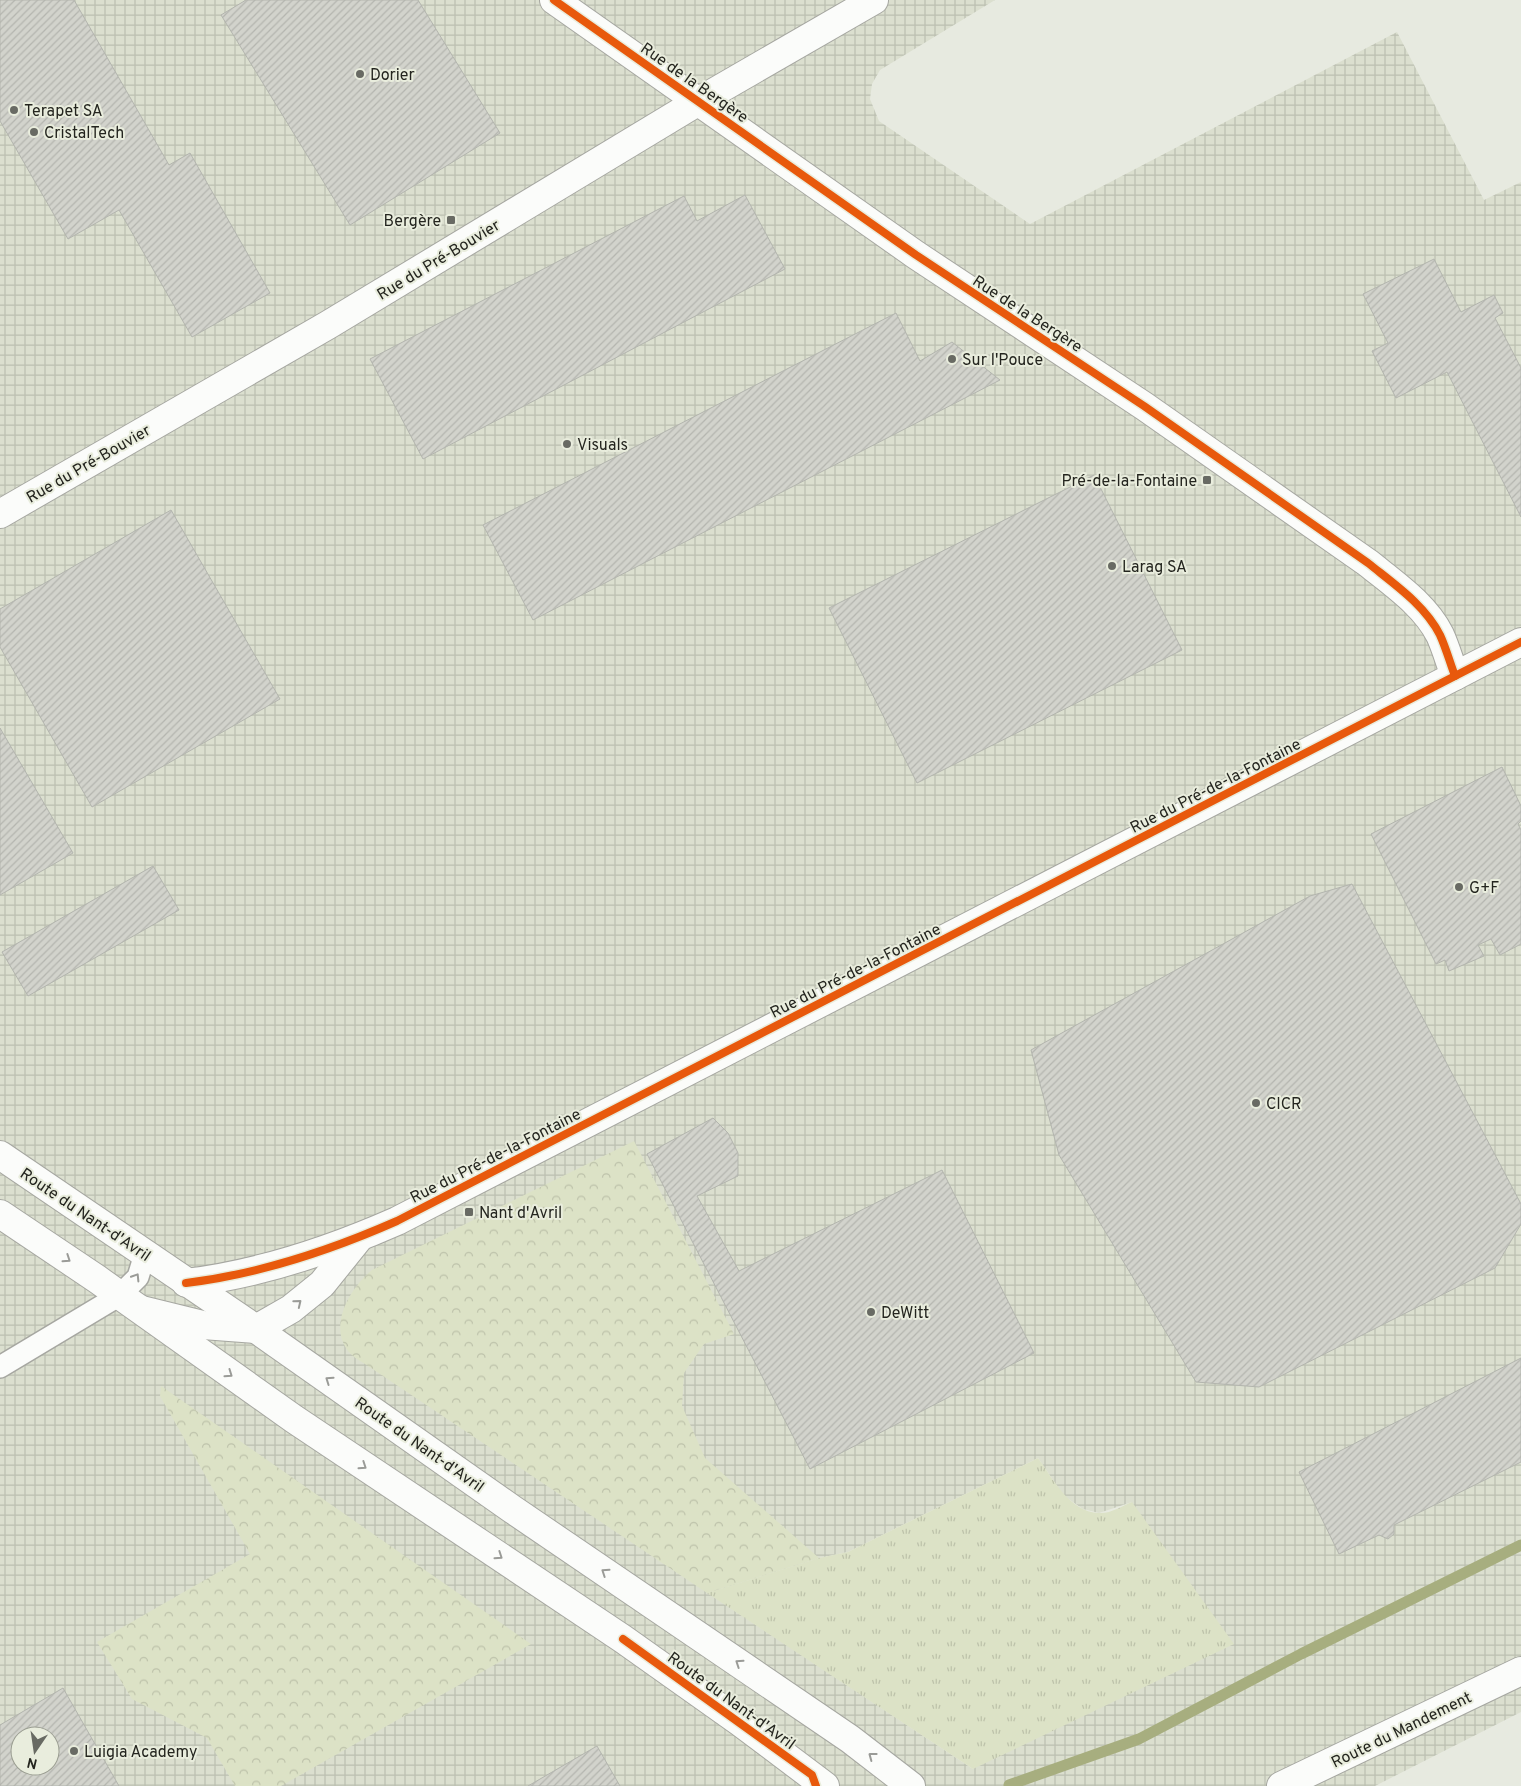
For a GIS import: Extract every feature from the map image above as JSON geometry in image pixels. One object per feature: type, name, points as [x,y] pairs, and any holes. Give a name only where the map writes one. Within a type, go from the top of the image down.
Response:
[{"type":"street","name":"Rue de la Bergère","points":[[554,0],[916,255],[1144,406],[1368,563],[1403,591],[1428,618],[1440,635],[1455,676]]},
{"type":"street","name":"Rue du Pré-Bouvier","points":[[0,514],[328,325],[699,101],[874,0]]},
{"type":"street","name":"Rue du Pré-de-la-Fontaine","points":[[186,1282],[211,1280],[294,1261],[359,1238],[397,1221],[1521,642]]},
{"type":"street","name":"Route du Nant-d'Avril","points":[[0,1156],[256,1329],[512,1508],[850,1739],[911,1786]]},
{"type":"street","name":"Route du Nant-d'Avril","points":[[0,1214],[294,1419],[622,1639],[740,1722],[825,1786]]},
{"type":"street","name":"Rue du Pré-de-la-Fontaine","points":[[256,1329],[291,1309],[322,1284],[359,1238]]},
{"type":"street","points":[[130,1303],[203,1325],[256,1329]]},
{"type":"street","name":"Route du Mandement","points":[[1281,1786],[1521,1671]]},
{"type":"lane","points":[[0,1367],[130,1303],[145,1254]]},
{"type":"shaded area","points":[[0,0],[995,0],[880,70],[872,84],[870,99],[879,121],[1030,224],[1397,32],[1484,200],[1521,182],[1521,1712],[1375,1786],[0,1786]],"holes":[[[1038,1458],[1064,1496],[1083,1509],[1099,1513],[1132,1502],[973,1769],[708,1593],[819,1558],[848,1552]]]},
{"type":"green space","points":[[634,1141],[734,1334],[704,1344],[684,1373],[682,1406],[705,1458],[819,1558],[707,1593],[357,1359],[349,1352],[343,1342],[340,1331],[344,1308],[356,1286],[372,1270]]},
{"type":"green space","points":[[161,1386],[531,1644],[281,1786],[235,1786],[207,1738],[132,1699],[97,1642],[250,1554],[160,1396]]},
{"type":"green space","points":[[1038,1458],[1063,1493],[1079,1507],[1088,1511],[1103,1513],[1132,1502],[1234,1644],[973,1769],[707,1593],[819,1558],[848,1552]]},
{"type":"building","points":[[0,0],[74,0],[169,165],[190,153],[270,293],[192,337],[119,210],[68,239],[0,121]]},
{"type":"building","name":"Dorier","points":[[246,0],[418,0],[500,133],[350,225],[221,15]]},
{"type":"building","points":[[745,195],[785,269],[423,459],[370,359],[684,196],[697,221]]},
{"type":"building","points":[[1434,259],[1461,312],[1494,295],[1503,313],[1495,318],[1521,368],[1521,517],[1447,372],[1396,398],[1372,351],[1388,343],[1363,294]]},
{"type":"building","points":[[896,313],[920,361],[952,342],[1000,380],[533,620],[483,525]]},
{"type":"building","points":[[1094,475],[1182,650],[917,783],[829,608]]},
{"type":"building","points":[[171,510],[280,699],[92,807],[0,647],[0,609]]},
{"type":"building","points":[[0,728],[73,853],[0,895]]},
{"type":"building","name":"G+F","points":[[1502,767],[1521,806],[1521,821],[1518,824],[1521,830],[1521,944],[1500,955],[1491,939],[1478,945],[1484,956],[1449,971],[1445,960],[1436,964],[1371,834]]},
{"type":"building","points":[[153,866],[179,910],[28,996],[2,952]]},
{"type":"building","name":"CICR","points":[[1352,884],[1521,1204],[1521,1224],[1495,1268],[1259,1387],[1196,1382],[1059,1155],[1031,1050],[1310,896]]},
{"type":"building","name":"DeWitt","points":[[713,1118],[728,1133],[738,1153],[738,1176],[697,1196],[739,1271],[942,1170],[1034,1353],[810,1469],[647,1154]]},
{"type":"building","points":[[1521,1358],[1521,1462],[1394,1525],[1394,1534],[1388,1539],[1379,1535],[1339,1554],[1299,1472]]},
{"type":"building","name":"Luigia Academy","points":[[63,1688],[119,1786],[0,1786],[0,1725]]},
{"type":"building","points":[[597,1746],[620,1786],[528,1786]]},
{"type":"waterway","points":[[1009,1785],[1139,1739],[1301,1654],[1521,1545]]},
{"type":"cycle path","points":[[554,0],[916,255],[1144,406],[1368,563],[1408,596],[1434,624],[1455,676]]},
{"type":"cycle path","points":[[186,1283],[241,1274],[294,1260],[346,1242],[397,1221],[1521,642]]},
{"type":"cycle path","points":[[623,1639],[812,1775],[816,1786]]},
{"type":"place","name":"Dorier","points":[[360,74]]},
{"type":"place","name":"Terapet SA","points":[[14,110]]},
{"type":"place","name":"CristalTech","points":[[34,132]]},
{"type":"place","name":"Bergère","points":[[451,220]]},
{"type":"place","name":"Sur l'Pouce","points":[[952,359]]},
{"type":"place","name":"Visuals","points":[[567,444]]},
{"type":"place","name":"Pré-de-la-Fontaine","points":[[1207,480]]},
{"type":"place","name":"Larag SA","points":[[1112,566]]},
{"type":"place","name":"G+F","points":[[1459,887]]},
{"type":"place","name":"CICR","points":[[1256,1103]]},
{"type":"place","name":"Nant d'Avril","points":[[469,1212]]},
{"type":"place","name":"DeWitt","points":[[871,1312]]},
{"type":"place","name":"Luigia Academy","points":[[74,1751]]}]
